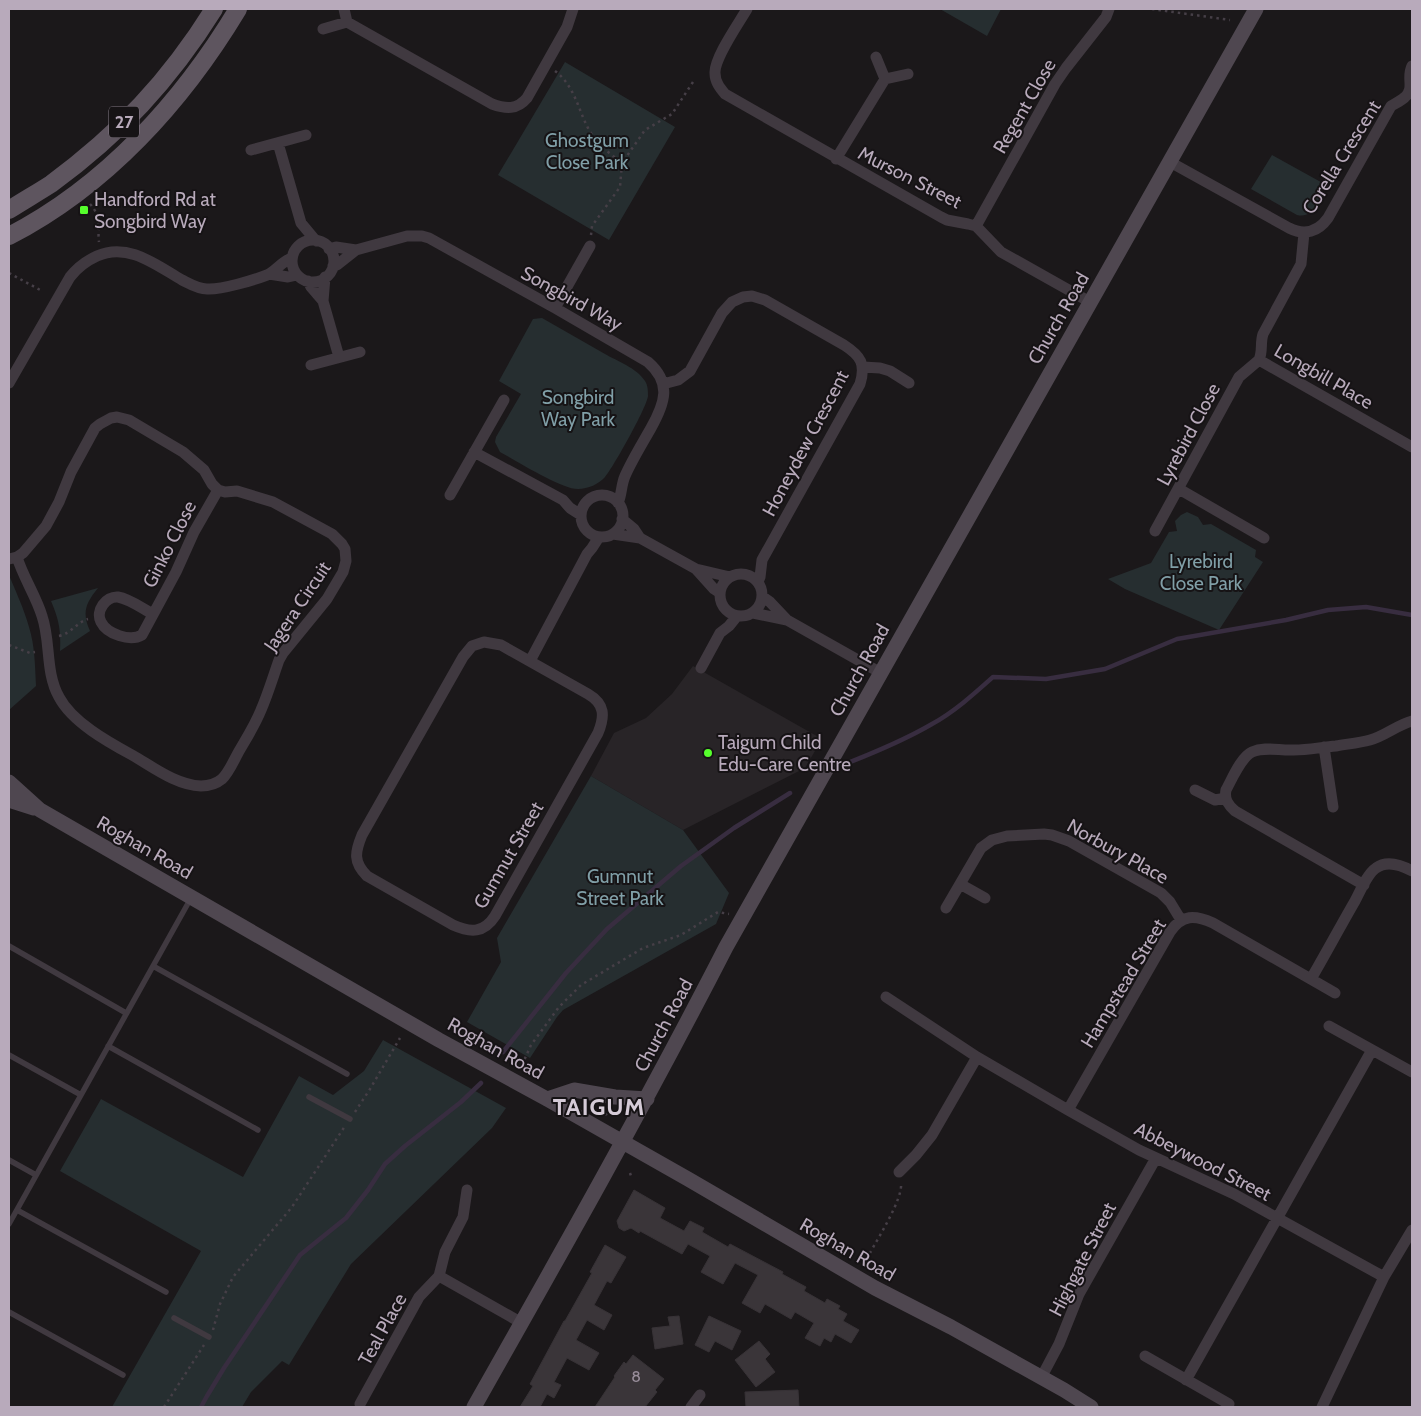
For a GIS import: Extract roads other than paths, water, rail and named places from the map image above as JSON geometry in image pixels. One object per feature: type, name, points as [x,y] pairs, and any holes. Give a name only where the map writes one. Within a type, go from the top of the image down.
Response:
[{"type":"main road","name":"27","points":[[9,210],[49,185],[117,130],[145,102],[167,76],[214,9]]},
{"type":"main road","name":"27","points":[[9,236],[70,199],[97,178],[135,142],[161,116],[186,86],[238,9]]},
{"type":"street","points":[[344,9],[347,22]]},
{"type":"street","points":[[323,28],[347,22],[499,107],[512,108],[523,103],[567,26],[573,9]]},
{"type":"street","name":"Murson Street","points":[[747,9],[715,68],[720,89],[731,99],[947,220],[976,226],[1001,252],[1090,302]]},
{"type":"street","name":"Regent Close","points":[[976,226],[1055,84],[1106,17],[1109,9]]},
{"type":"street","name":"Church Road","points":[[474,1407],[623,1142],[726,947],[1256,9]]},
{"type":"street","points":[[876,57],[885,79]]},
{"type":"street","name":"Corella Crescent","points":[[1170,162],[1289,228],[1304,233],[1316,229],[1324,223],[1389,108],[1410,95],[1409,75],[1412,66]]},
{"type":"street","points":[[836,158],[885,79],[908,74]]},
{"type":"street","points":[[251,150],[306,135]]},
{"type":"street","points":[[278,143],[301,223],[316,241]]},
{"type":"street","points":[[300,244],[301,223]]},
{"type":"street","name":"Longbill Place","points":[[1304,233],[1301,264],[1263,334],[1259,360],[1412,447]]},
{"type":"street","name":"Songbird Way","points":[[333,266],[356,250],[407,236],[422,236],[436,241],[643,358],[658,372],[663,384]]},
{"type":"street","points":[[316,241],[326,245],[332,254],[333,266],[326,277],[320,280],[308,281],[297,275],[292,264],[292,258],[300,244],[316,241]]},
{"type":"street","points":[[555,308],[590,246]]},
{"type":"street","name":"Songbird Way","points":[[329,249],[336,247],[356,250]]},
{"type":"street","points":[[9,382],[70,277],[75,270],[101,250],[135,254],[191,285],[206,289],[226,287],[269,274],[292,258]]},
{"type":"street","points":[[269,274],[288,277],[297,275]]},
{"type":"street","points":[[326,277],[323,301],[339,357]]},
{"type":"street","points":[[308,281],[323,301]]},
{"type":"street","name":"Honeydew Crescent","points":[[663,384],[678,380],[690,371],[727,306],[737,299],[752,296],[765,300],[851,349],[860,358],[863,367],[862,378],[857,390],[762,560],[758,582]]},
{"type":"street","points":[[311,365],[360,352]]},
{"type":"street","name":"Lyrebird Close","points":[[1155,531],[1238,377],[1259,360]]},
{"type":"street","points":[[863,367],[880,368],[909,383]]},
{"type":"street","points":[[618,503],[624,478],[661,409],[664,397],[663,384]]},
{"type":"street","points":[[450,495],[504,400]]},
{"type":"street","name":"Jagera Circuit","points":[[117,417],[129,420],[183,452],[204,470],[218,490],[225,492],[237,491],[273,502],[338,539],[345,549],[346,561],[343,572],[327,600],[279,660],[257,719],[226,774],[215,783],[201,786],[174,778],[107,740],[66,708],[56,691],[52,678],[42,614],[22,572],[13,558],[30,546],[52,516],[71,472],[91,434],[105,420],[117,417]]},
{"type":"street","points":[[474,452],[563,500],[570,508],[581,515]]},
{"type":"street","points":[[606,496],[624,478]]},
{"type":"street","points":[[1179,489],[1264,538]]},
{"type":"street","name":"Ginko Close","points":[[153,614],[127,600],[115,597],[110,598],[103,605],[99,616],[108,629],[126,638],[134,639],[142,635],[176,572],[194,532],[218,490]]},
{"type":"street","points":[[606,496],[618,503],[622,513],[618,530],[608,536],[594,535],[585,528],[581,515],[586,503],[595,497],[606,496]]},
{"type":"street","points":[[563,500],[586,503]]},
{"type":"street","points":[[622,519],[634,528],[640,538]]},
{"type":"street","points":[[613,534],[640,538],[696,569],[730,577],[745,574],[754,578],[761,586],[763,597],[761,603],[748,616],[737,616],[722,604],[720,593],[722,586],[730,577]]},
{"type":"street","points":[[530,661],[592,548],[594,535]]},
{"type":"street","name":"Honeydew Crescent","points":[[745,574],[749,568],[762,560]]},
{"type":"street","points":[[696,569],[720,593]]},
{"type":"street","points":[[763,597],[787,620]]},
{"type":"street","points":[[701,668],[720,633],[726,609]]},
{"type":"street","points":[[753,613],[787,620],[881,672]]},
{"type":"street","points":[[720,633],[737,616]]},
{"type":"street","name":"Gumnut Street","points":[[478,643],[494,643],[530,661],[594,697],[601,708],[602,720],[598,733],[490,922],[482,928],[471,931],[465,930],[367,876],[358,865],[356,851],[362,835],[467,650],[478,643]]},
{"type":"street","points":[[1364,885],[1243,816],[1230,806],[1226,798],[1226,790],[1243,760],[1254,751],[1300,750],[1370,740],[1412,721]]},
{"type":"street","points":[[1324,747],[1333,807]]},
{"type":"street","name":"Roghan Road","points":[[9,782],[40,810]]},
{"type":"street","points":[[1195,790],[1214,800],[1226,798]]},
{"type":"street","name":"Roghan Road","points":[[9,800],[40,810],[439,1040],[623,1142],[875,1288],[951,1327],[1091,1407]]},
{"type":"street","name":"Norbury Place","points":[[946,908],[981,848],[992,840],[1007,836],[1044,834],[1069,841],[1161,893],[1170,902],[1181,920]]},
{"type":"street","points":[[1311,979],[1375,869],[1380,866],[1393,864],[1412,871]]},
{"type":"street","points":[[960,884],[985,898]]},
{"type":"street","name":"Hampstead Street","points":[[1068,1110],[1170,932],[1181,920],[1191,917],[1205,919],[1335,993]]},
{"type":"street","name":"Abbeywood Street","points":[[886,997],[977,1057],[1068,1110],[1156,1158],[1218,1185],[1384,1277]]},
{"type":"street","points":[[1329,1026],[1412,1072]]},
{"type":"street","points":[[1186,1380],[1372,1050]]},
{"type":"street","points":[[899,1172],[932,1135],[977,1057]]},
{"type":"street","points":[[547,1099],[574,1090],[615,1097],[647,1098]]},
{"type":"street","name":"Highgate Street","points":[[1041,1378],[1063,1334],[1079,1294],[1156,1158]]},
{"type":"street","name":"Teal Place","points":[[360,1404],[419,1297],[439,1276],[448,1247],[463,1217],[466,1190]]},
{"type":"street","points":[[1322,1407],[1384,1277],[1412,1230]]},
{"type":"street","points":[[439,1276],[522,1323]]},
{"type":"street","points":[[1146,1356],[1229,1404]]},
{"type":"street","points":[[691,1407],[700,1395]]},
{"type":"lane","points":[[9,1224],[192,897]]},
{"type":"lane","points":[[9,946],[126,1013]]},
{"type":"lane","points":[[153,966],[347,1074]]},
{"type":"lane","points":[[108,1046],[258,1130]]},
{"type":"lane","points":[[9,1055],[81,1095]]},
{"type":"lane","points":[[309,1097],[350,1119]]},
{"type":"lane","points":[[9,1160],[36,1175]]},
{"type":"lane","points":[[17,1210],[166,1292]]},
{"type":"lane","points":[[9,1312],[123,1375]]},
{"type":"lane","points":[[174,1318],[209,1337]]},
{"type":"waterway","points":[[840,766],[898,742],[932,724],[956,708],[993,677],[1046,679],[1105,669],[1177,639],[1286,620],[1328,610],[1366,607],[1412,615]]},
{"type":"waterway","points":[[503,1052],[566,973],[607,929],[681,866],[734,828],[790,793]]},
{"type":"waterway","points":[[201,1407],[224,1368],[300,1255],[346,1218],[385,1164],[461,1102],[481,1083]]},
{"type":"place","name":"Handford Rd at Songbird Way","points":[[84,210]]},
{"type":"place","name":"Taigum Child Edu-Care Centre","points":[[708,753]]},
{"type":"district","name":"TAIGUM","points":[[599,1107]]},
{"type":"park label","name":"Ghostgum Close Park","points":[[587,151]]},
{"type":"park label","name":"Songbird Way Park","points":[[578,408]]},
{"type":"park label","name":"Lyrebird Close Park","points":[[1201,572]]},
{"type":"park label","name":"Gumnut Street Park","points":[[620,887]]}]
